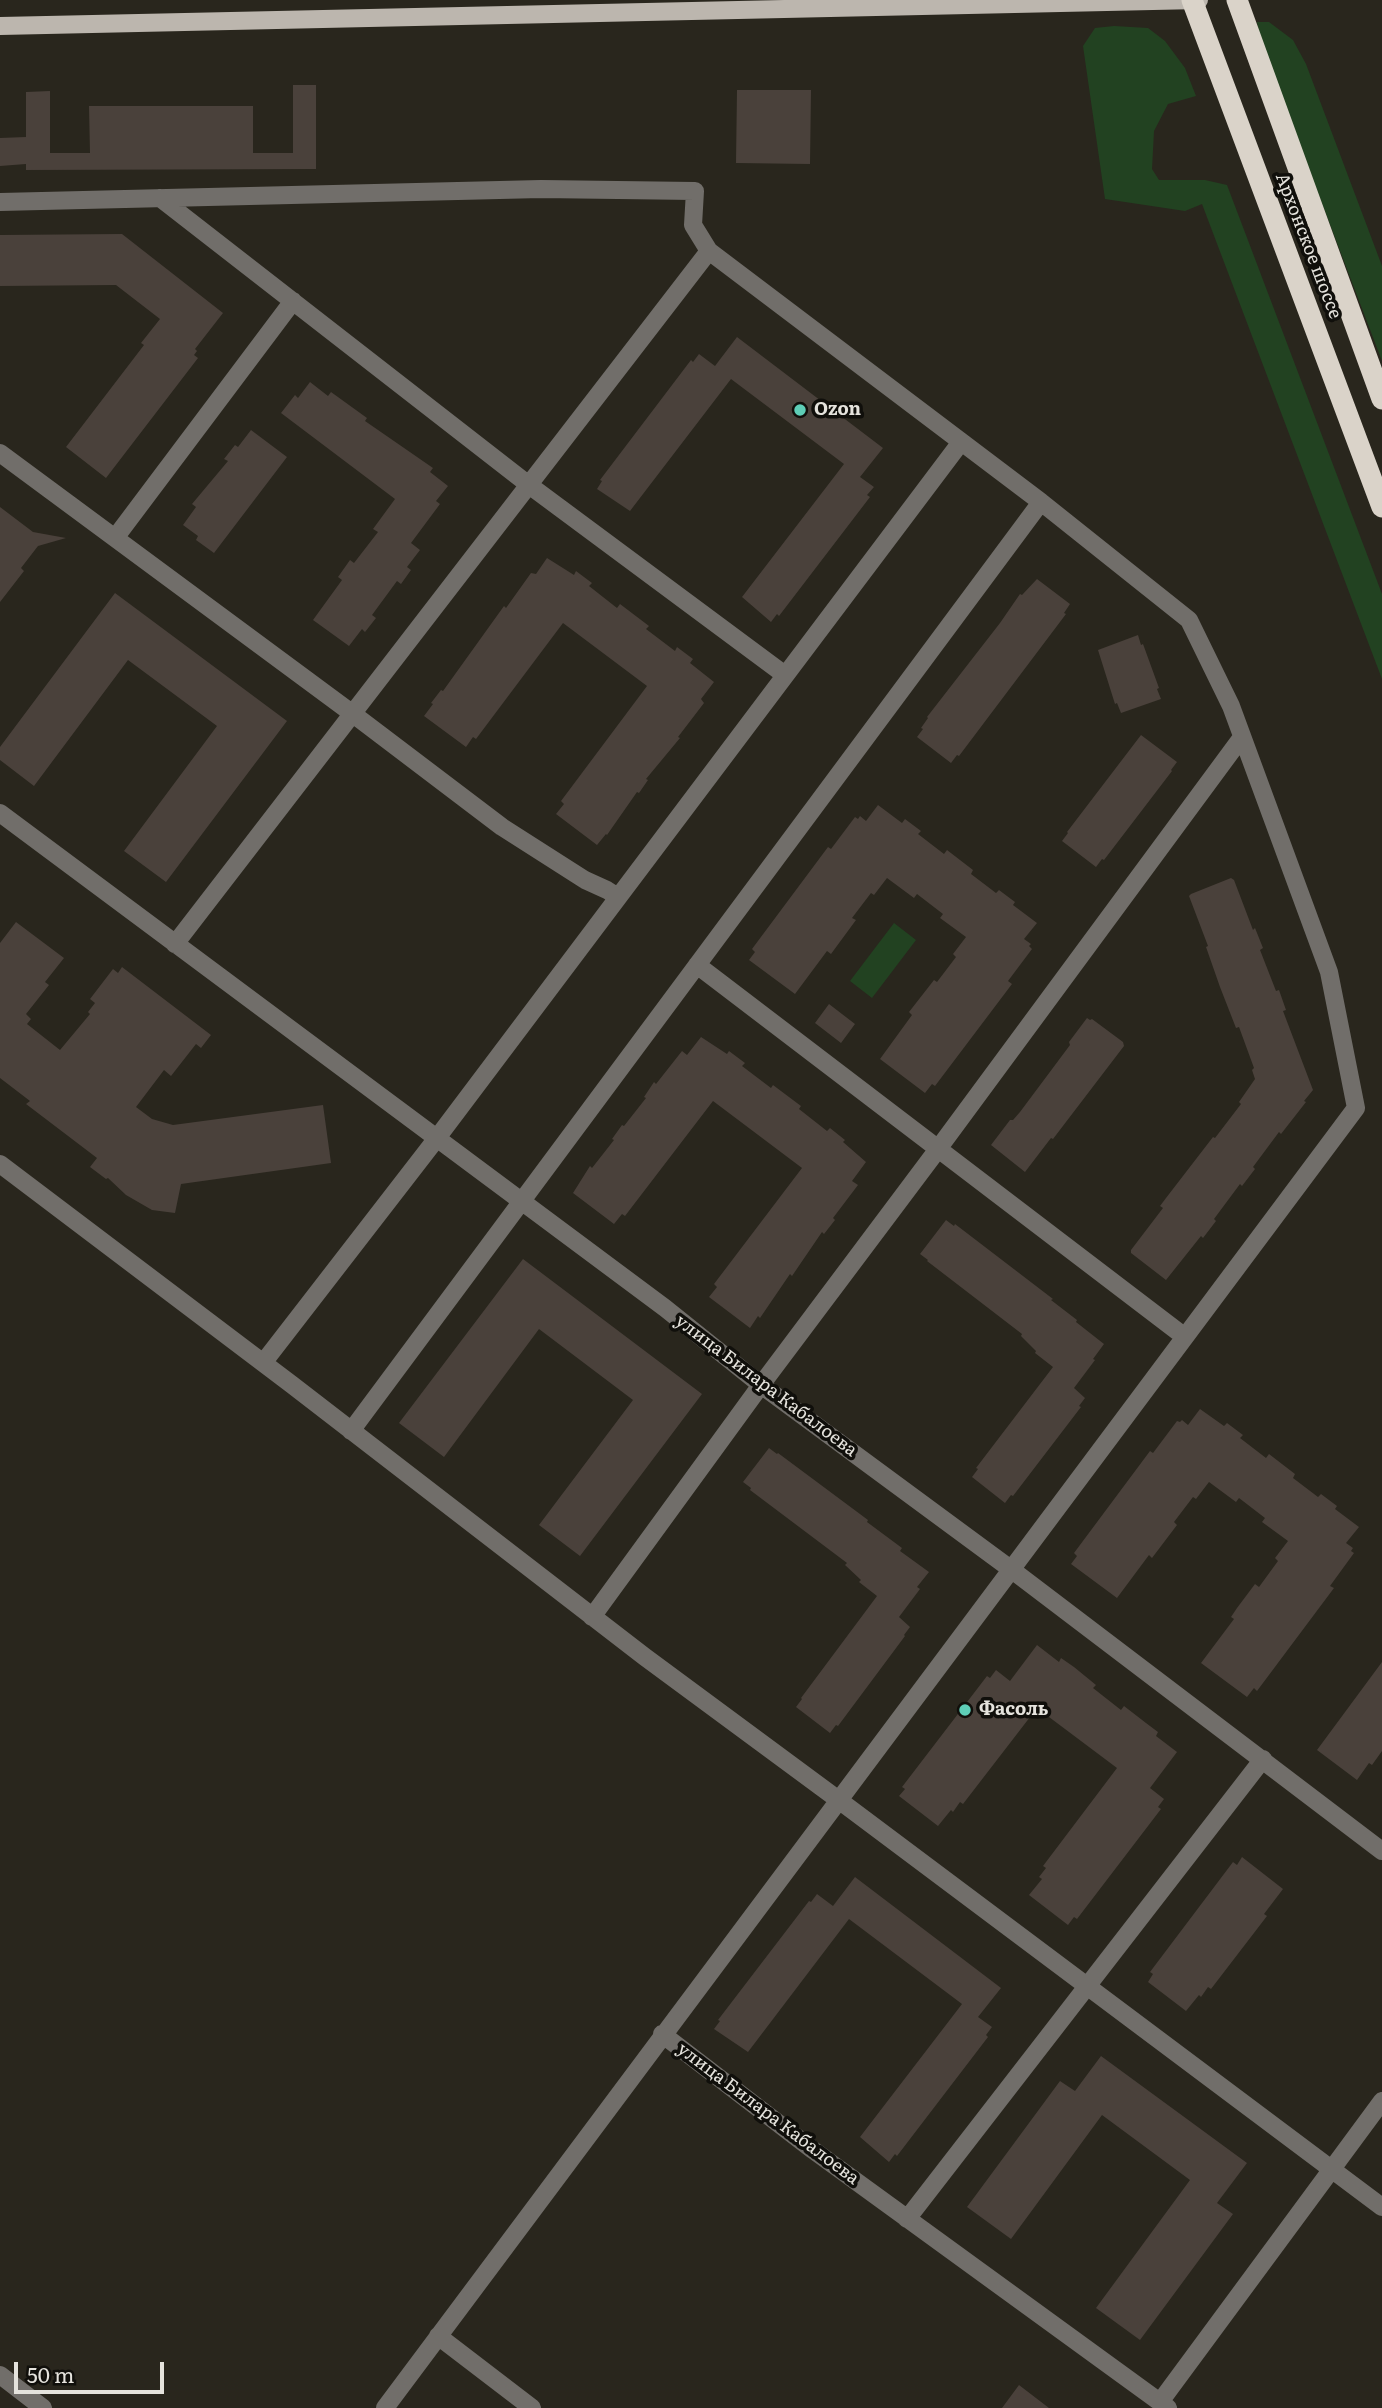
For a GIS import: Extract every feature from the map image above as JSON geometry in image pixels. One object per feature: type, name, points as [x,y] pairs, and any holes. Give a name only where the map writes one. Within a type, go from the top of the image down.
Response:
[{"type":"highway","name":"Архонское шоссе","points":[[1192,0],[1382,507]]},
{"type":"highway","name":"Архонское шоссе","points":[[1237,0],[1382,399]]},
{"type":"main road","points":[[0,26],[1199,0]]},
{"type":"street","points":[[0,202],[541,189],[695,191],[693,225],[709,251],[1041,502],[1189,620],[1231,706],[1242,737],[592,1617]]},
{"type":"street","points":[[160,198],[529,485],[785,675]]},
{"type":"street","points":[[176,944],[709,251]]},
{"type":"street","points":[[115,538],[293,301]]},
{"type":"street","points":[[263,1363],[437,1138],[961,442]]},
{"type":"street","points":[[0,453],[502,827],[585,880],[618,897]]},
{"type":"street","points":[[351,1431],[1041,502]]},
{"type":"street","name":"улица Билара Кабалоева","points":[[1242,737],[1329,972],[1356,1108],[840,1801],[662,2034],[907,2219],[1164,2405],[1382,2101]]},
{"type":"street","name":"улица Билара Кабалоева","points":[[0,813],[522,1201],[761,1385],[1012,1570],[1382,1851]]},
{"type":"street","points":[[697,965],[1185,1337]]},
{"type":"street","points":[[0,1164],[592,1617],[1382,2207]]},
{"type":"street","points":[[907,2219],[1086,1984],[1263,1759]]},
{"type":"street","points":[[385,2408],[662,2034]]},
{"type":"street","points":[[438,2336],[532,2408]]},
{"type":"street","points":[[0,2375],[43,2408]]},
{"type":"green space","points":[[1257,22],[1269,22],[1293,40],[1306,64],[1382,266],[1382,361],[1262,46]]},
{"type":"green space","points":[[1095,28],[1148,28],[1165,41],[1185,68],[1196,96],[1168,104],[1154,131],[1152,169],[1159,180],[1205,180],[1227,185],[1382,594],[1382,679],[1202,204],[1185,211],[1105,199],[1083,46]]},
{"type":"green space","points":[[894,923],[916,940],[872,998],[850,981]]},
{"type":"building","points":[[293,85],[316,85],[316,169],[26,170],[26,164],[0,166],[0,138],[26,137],[26,92],[50,91],[50,153],[90,153],[89,106],[253,106],[253,153],[293,153]]},
{"type":"building","points":[[737,90],[811,90],[810,164],[736,163]]},
{"type":"building","points":[[122,234],[223,313],[195,349],[197,351],[194,355],[198,358],[106,478],[66,447],[144,345],[141,343],[160,319],[116,285],[0,286],[0,235]]},
{"type":"building","points":[[737,337],[883,448],[860,477],[874,487],[867,495],[870,497],[779,616],[777,614],[771,622],[742,597],[844,464],[731,379],[630,511],[597,489],[602,481],[600,480],[691,360],[693,362],[699,354],[715,366]]},
{"type":"building","points":[[310,382],[328,396],[331,392],[367,418],[365,421],[433,468],[430,472],[448,486],[436,501],[440,504],[411,543],[420,550],[407,567],[411,570],[401,584],[397,581],[372,615],[376,618],[365,632],[362,629],[349,646],[313,620],[342,580],[338,577],[350,560],[354,563],[378,532],[373,529],[395,499],[281,413],[295,395],[298,398]]},
{"type":"building","points":[[251,430],[287,457],[214,553],[196,540],[198,536],[183,525],[196,507],[192,504],[228,461],[224,459]]},
{"type":"building","points":[[0,507],[33,532],[66,538],[38,546],[21,568],[24,571],[0,602]]},
{"type":"building","points":[[547,558],[574,575],[576,571],[592,583],[589,586],[617,608],[620,604],[649,626],[646,629],[675,651],[677,647],[693,659],[690,663],[714,682],[701,699],[704,703],[678,737],[680,738],[597,845],[556,814],[564,804],[561,801],[647,686],[563,623],[476,739],[473,737],[466,747],[424,716],[504,606],[506,608],[531,573],[536,574]]},
{"type":"building","points":[[1037,579],[1070,604],[1064,613],[1066,614],[951,763],[917,737],[923,729],[921,728],[1020,594]]},
{"type":"building","points":[[115,593],[287,721],[166,882],[124,851],[217,726],[128,660],[34,786],[0,760],[0,747]]},
{"type":"building","points":[[1138,635],[1161,699],[1121,713],[1117,703],[1115,704],[1098,650]]},
{"type":"building","points":[[1141,735],[1177,762],[1096,867],[1062,841]]},
{"type":"building","points":[[878,805],[902,823],[905,819],[921,831],[918,834],[944,854],[947,850],[973,870],[971,874],[996,893],[999,890],[1015,902],[1013,905],[1037,923],[1024,939],[1031,944],[1029,946],[1032,949],[1008,981],[1012,984],[935,1086],[932,1084],[925,1093],[880,1059],[912,1015],[909,1012],[956,957],[953,954],[966,937],[940,918],[943,914],[917,894],[914,898],[887,878],[874,895],[871,893],[852,918],[856,920],[831,954],[827,951],[795,994],[749,960],[755,952],[752,949],[828,847],[831,849],[855,817],[858,819],[860,816],[866,821]]},
{"type":"building","points":[[1231,878],[1263,948],[1260,950],[1276,991],[1279,990],[1286,1010],[1283,1011],[1313,1090],[1253,1167],[1255,1169],[1242,1186],[1240,1184],[1203,1238],[1201,1236],[1166,1280],[1131,1253],[1131,1250],[1163,1208],[1160,1206],[1166,1198],[1241,1104],[1239,1102],[1255,1079],[1252,1070],[1254,1068],[1220,987],[1189,896]]},
{"type":"building","points":[[16,922],[64,958],[45,982],[49,985],[26,1014],[31,1019],[27,1024],[60,1050],[90,1014],[88,1012],[95,1003],[90,999],[113,969],[118,973],[122,967],[211,1035],[201,1048],[196,1044],[171,1076],[164,1070],[136,1107],[152,1119],[173,1125],[323,1105],[331,1163],[181,1184],[175,1213],[152,1210],[126,1195],[108,1178],[90,1167],[97,1158],[26,1104],[30,1101],[0,1078],[0,943]]},
{"type":"building","points":[[829,1004],[855,1024],[841,1043],[815,1023]]},
{"type":"building","points":[[1087,1018],[1123,1042],[1124,1046],[1025,1172],[991,1145],[1010,1120],[1020,1112]]},
{"type":"building","points":[[701,1037],[727,1054],[729,1051],[745,1063],[742,1066],[801,1106],[799,1109],[827,1131],[830,1128],[866,1162],[852,1181],[858,1185],[833,1218],[835,1220],[824,1234],[822,1232],[792,1276],[790,1274],[750,1328],[709,1297],[717,1287],[714,1284],[802,1168],[713,1101],[625,1216],[622,1214],[614,1224],[573,1193],[590,1166],[592,1168],[622,1125],[624,1126],[646,1098],[644,1097],[654,1082],[656,1084],[682,1051],[687,1055]]},
{"type":"building","points":[[946,1220],[954,1226],[955,1224],[1053,1299],[1051,1300],[1104,1344],[1074,1388],[1085,1398],[1079,1406],[1081,1407],[1005,1503],[972,1477],[978,1469],[976,1468],[1053,1367],[1035,1353],[1022,1334],[920,1254]]},
{"type":"building","points":[[523,1259],[702,1394],[580,1556],[539,1525],[633,1400],[539,1329],[444,1457],[399,1423]]},
{"type":"building","points":[[1200,1409],[1224,1426],[1227,1423],[1243,1435],[1240,1438],[1266,1458],[1269,1454],[1295,1474],[1293,1478],[1318,1497],[1321,1494],[1337,1506],[1335,1509],[1359,1527],[1346,1543],[1353,1548],[1351,1551],[1354,1553],[1330,1586],[1334,1588],[1257,1691],[1254,1688],[1247,1697],[1201,1663],[1234,1619],[1231,1617],[1255,1584],[1259,1587],[1278,1561],[1275,1558],[1288,1541],[1262,1522],[1265,1518],[1239,1498],[1236,1502],[1209,1482],[1196,1499],[1193,1497],[1174,1522],[1177,1525],[1152,1558],[1149,1555],[1117,1598],[1071,1564],[1077,1556],[1074,1553],[1150,1451],[1153,1453],[1177,1421],[1182,1420],[1188,1425]]},
{"type":"building","points":[[769,1448],[868,1520],[867,1522],[902,1548],[900,1551],[929,1572],[899,1617],[910,1627],[905,1636],[830,1733],[796,1707],[877,1596],[859,1582],[861,1580],[845,1565],[847,1563],[743,1482]]},
{"type":"building","points":[[1037,1645],[1059,1662],[1061,1658],[1074,1667],[1096,1685],[1093,1688],[1121,1710],[1124,1706],[1158,1732],[1156,1736],[1177,1752],[1150,1788],[1164,1799],[1158,1807],[1161,1809],[1077,1919],[1074,1917],[1068,1925],[1029,1895],[1042,1879],[1039,1877],[1046,1868],[1043,1866],[1117,1768],[1037,1708],[963,1804],[960,1802],[938,1826],[899,1796],[905,1789],[902,1787],[987,1676],[990,1678],[996,1670],[1010,1681]]},
{"type":"building","points":[[1382,1662],[1382,1751],[1357,1780],[1317,1750]]},
{"type":"building","points":[[1242,1857],[1283,1889],[1264,1914],[1267,1916],[1211,1989],[1208,1987],[1186,2011],[1148,1982],[1153,1974],[1150,1972],[1233,1862],[1237,1865]]},
{"type":"building","points":[[855,1877],[1001,1988],[978,2017],[992,2027],[986,2035],[988,2037],[897,2156],[895,2154],[889,2162],[860,2137],[962,2004],[849,1919],[748,2052],[714,2029],[720,2021],[718,2020],[809,1901],[817,1894],[833,1906]]},
{"type":"building","points":[[1101,2056],[1247,2163],[1217,2203],[1233,2214],[1140,2340],[1096,2308],[1190,2180],[1102,2115],[1011,2239],[967,2207],[1060,2081],[1075,2091]]},
{"type":"building","points":[[1019,2385],[1049,2408],[1002,2408]]},
{"type":"place","name":"Ozon","points":[[800,410]]},
{"type":"place","name":"Фасоль","points":[[965,1710]]}]
